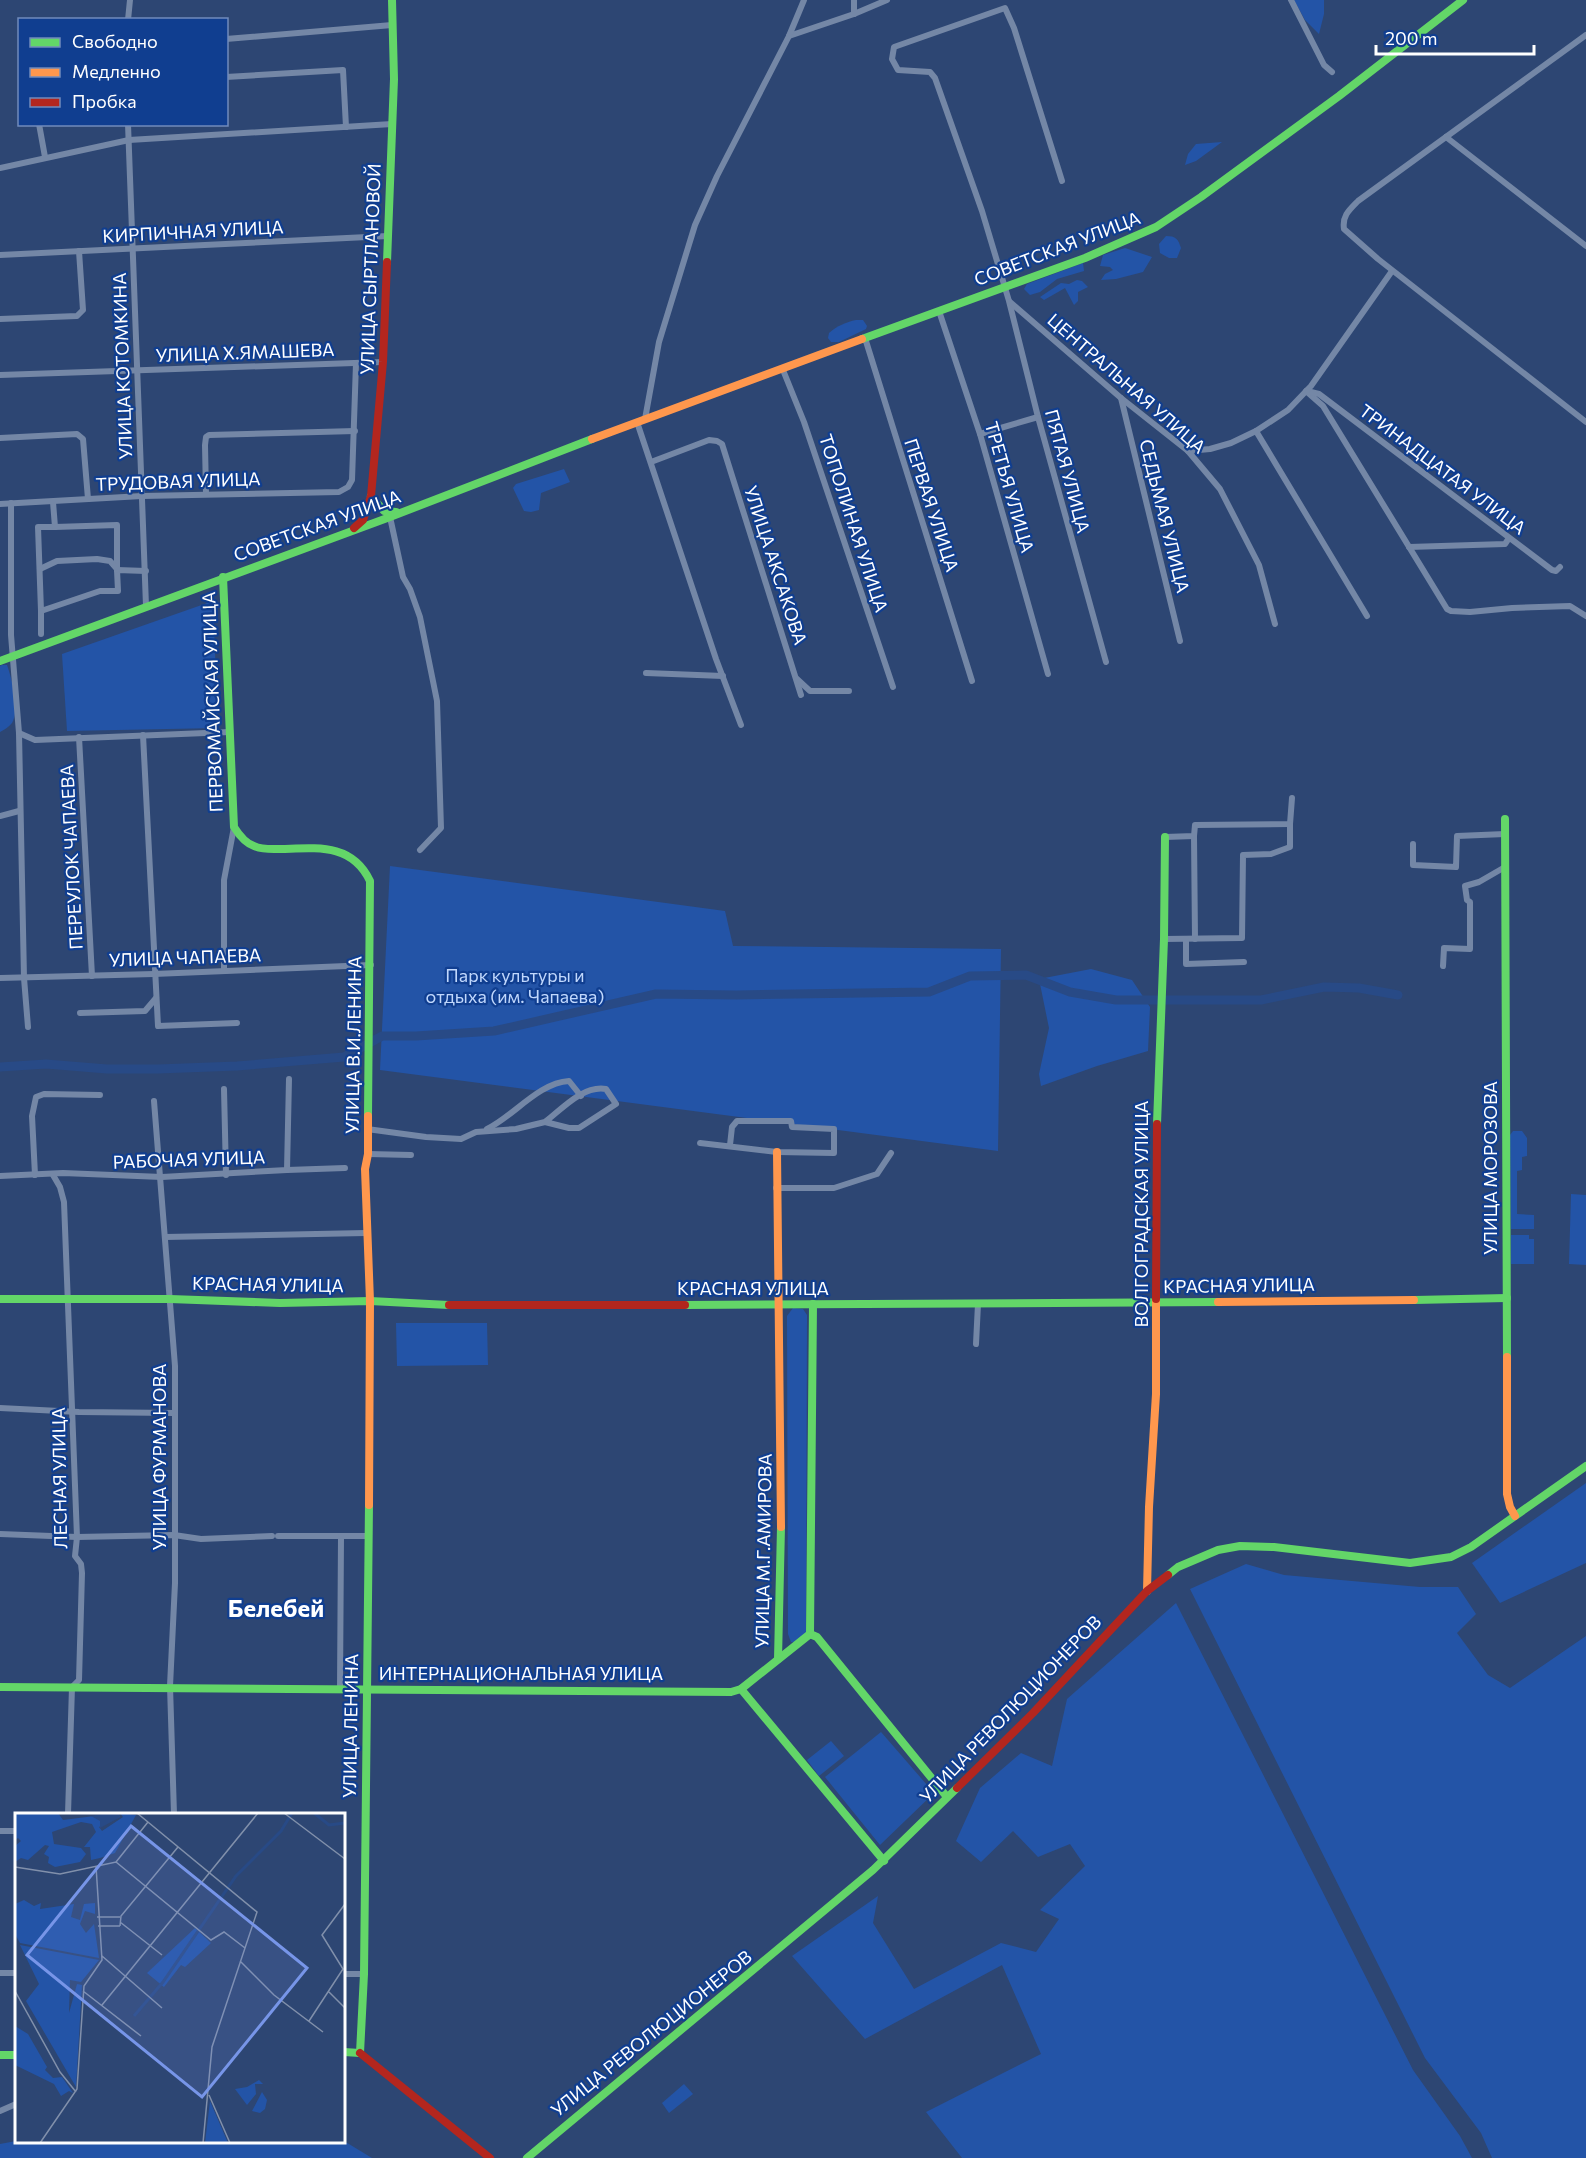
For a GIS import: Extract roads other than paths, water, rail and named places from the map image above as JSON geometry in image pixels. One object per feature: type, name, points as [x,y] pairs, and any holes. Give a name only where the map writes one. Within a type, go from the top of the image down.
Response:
[{"type":"street","points":[[128,18],[130,0]]},
{"type":"street","name":"УЛИЦА СЫРТЛАНОВОЙ","points":[[350,532],[363,520],[371,496],[383,362],[392,124],[392,0]]},
{"type":"street","points":[[741,725],[651,462],[641,421],[659,342],[695,225],[717,176],[789,36],[804,0]]},
{"type":"street","points":[[854,0],[854,14]]},
{"type":"street","points":[[789,36],[887,0]]},
{"type":"street","points":[[1291,0],[1324,65],[1332,72]]},
{"type":"street","name":"СОВЕТСКАЯ УЛИЦА","points":[[0,661],[350,532],[641,421],[1005,288],[1094,254],[1156,227],[1339,96],[1463,0]]},
{"type":"street","name":"ПЯТАЯ УЛИЦА","points":[[1062,181],[1014,28],[1005,8],[894,47],[892,59],[898,70],[930,72],[935,78],[982,211],[1009,301],[1038,417],[1106,662]]},
{"type":"street","points":[[228,39],[392,25]]},
{"type":"street","points":[[1586,35],[1358,201],[1346,212],[1343,222],[1344,229],[1392,271],[1586,422]]},
{"type":"street","points":[[228,76],[343,70],[346,127]]},
{"type":"street","points":[[0,168],[129,140],[392,124]]},
{"type":"street","points":[[39,126],[45,157]]},
{"type":"street","name":"УЛИЦА КОТОМКИНА","points":[[128,126],[146,606]]},
{"type":"street","points":[[1446,137],[1586,246]]},
{"type":"street","name":"КИРПИЧНАЯ УЛИЦА","points":[[0,255],[388,236]]},
{"type":"street","points":[[0,319],[77,316],[83,310],[79,252]]},
{"type":"street","points":[[1188,451],[1210,449],[1231,443],[1256,431],[1288,410],[1306,391],[1392,271]]},
{"type":"street","name":"ЦЕНТРАЛЬНАЯ УЛИЦА","points":[[1009,301],[1121,398],[1188,451],[1220,489],[1259,565],[1275,624]]},
{"type":"street","name":"ТРЕТЬЯ УЛИЦА","points":[[939,311],[980,434],[1048,674]]},
{"type":"street","name":"ПЕРВАЯ УЛИЦА","points":[[865,338],[972,681]]},
{"type":"street","name":"УЛИЦА Х.ЯМАШЕВА","points":[[0,375],[383,362]]},
{"type":"street","name":"УЛИЦА СЫРТЛАНОВОЙ","points":[[352,480],[356,363]]},
{"type":"street","name":"ТОПОЛИНАЯ УЛИЦА","points":[[783,370],[804,422],[892,687]]},
{"type":"street","points":[[1306,391],[1323,406],[1447,609],[1470,612],[1570,606],[1586,616]]},
{"type":"street","name":"ТРИНАДЦАТАЯ УЛИЦА","points":[[1306,391],[1319,394],[1552,570],[1556,571],[1560,567]]},
{"type":"street","name":"СЕДЬМАЯ УЛИЦА","points":[[1121,398],[1180,641]]},
{"type":"street","points":[[980,434],[1038,417]]},
{"type":"street","points":[[206,494],[205,445],[209,435],[355,431]]},
{"type":"street","points":[[1256,431],[1367,616]]},
{"type":"street","points":[[0,438],[77,434],[83,439],[88,499]]},
{"type":"street","name":"УЛИЦА АКСАКОВА","points":[[651,462],[709,440],[722,444],[801,695]]},
{"type":"street","name":"ТРУДОВАЯ УЛИЦА","points":[[0,504],[142,496],[339,492],[348,487],[352,480]]},
{"type":"street","points":[[371,496],[384,511],[390,513],[405,511]]},
{"type":"street","points":[[53,502],[55,527]]},
{"type":"street","points":[[11,503],[12,657],[19,734],[24,978],[28,1027]]},
{"type":"street","points":[[390,517],[403,578],[411,589],[420,617],[437,701],[441,828],[420,850]]},
{"type":"street","points":[[41,611],[100,591],[118,591],[117,525],[38,527],[41,634]]},
{"type":"street","points":[[1409,547],[1505,544],[1509,538]]},
{"type":"street","points":[[40,569],[57,561],[97,559],[110,561],[117,570]]},
{"type":"street","points":[[117,570],[146,571]]},
{"type":"street","name":"ПЕРВОМАЙСКАЯ УЛИЦА","points":[[223,577],[234,827],[224,880],[224,970]]},
{"type":"street","points":[[646,673],[723,676]]},
{"type":"street","points":[[796,679],[810,691],[849,691]]},
{"type":"street","points":[[19,734],[35,740],[230,732]]},
{"type":"street","points":[[143,735],[158,1026],[237,1023]]},
{"type":"street","name":"ПЕРЕУЛОК ЧАПАЕВА","points":[[80,737],[92,976]]},
{"type":"street","points":[[1164,939],[1242,938],[1243,855],[1271,854],[1290,847],[1292,798]]},
{"type":"street","points":[[0,816],[19,811]]},
{"type":"street","name":"УЛИЦА МОРОЗОВА","points":[[1505,819],[1507,1494],[1515,1516]]},
{"type":"street","points":[[1195,939],[1195,825],[1290,824]]},
{"type":"street","name":"ПЕРВОМАЙСКАЯ УЛИЦА","points":[[234,827],[241,838],[259,849],[329,850],[352,856],[360,861]]},
{"type":"street","points":[[1413,844],[1413,865],[1456,867],[1457,836],[1505,834]]},
{"type":"street","points":[[1165,837],[1194,837]]},
{"type":"street","name":"ВОЛГОГРАДСКАЯ УЛИЦА","points":[[1147,1591],[1147,1551],[1156,1403],[1158,1302],[1156,1164],[1164,939],[1165,837]]},
{"type":"street","name":"УЛИЦА В.И.ЛЕНИНА","points":[[360,861],[370,881],[371,965],[368,1154],[365,1169],[366,1233]]},
{"type":"street","points":[[1443,966],[1444,948],[1470,949],[1470,902],[1467,900],[1465,885],[1479,882],[1505,867]]},
{"type":"street","points":[[1186,939],[1186,963],[1244,962]]},
{"type":"street","name":"УЛИЦА ЧАПАЕВА","points":[[0,978],[371,965]]},
{"type":"street","points":[[80,1013],[145,1011],[156,998]]},
{"type":"street","name":"РАБОЧАЯ УЛИЦА","points":[[0,1176],[162,1177],[287,1170],[289,1079]]},
{"type":"street","points":[[367,1129],[461,1139],[501,1122],[558,1082],[570,1081],[580,1096]]},
{"type":"street","points":[[484,1131],[516,1129],[545,1122],[587,1090],[596,1088],[606,1089],[616,1104],[579,1128],[545,1122]]},
{"type":"street","points":[[224,1089],[226,1175]]},
{"type":"street","points":[[35,1175],[32,1116],[36,1097],[44,1094],[100,1095]]},
{"type":"street","name":"УЛИЦА ФУРМАНОВА","points":[[154,1101],[162,1177],[175,1366],[175,1583],[170,1686],[174,1813]]},
{"type":"street","points":[[700,1143],[777,1152],[834,1153],[834,1129],[792,1127],[791,1122],[737,1121],[732,1126],[730,1145]]},
{"type":"street","name":"УЛИЦА М.Г.АМИРОВА","points":[[777,1152],[777,1297],[780,1303],[778,1659]]},
{"type":"street","points":[[776,1188],[834,1188],[877,1174],[891,1153]]},
{"type":"street","points":[[368,1154],[411,1155]]},
{"type":"street","points":[[287,1170],[345,1168]]},
{"type":"street","name":"ЛЕСНАЯ УЛИЦА","points":[[52,1175],[60,1187],[64,1202],[77,1537],[75,1557],[81,1564],[82,1573],[79,1680],[72,1687],[68,1813]]},
{"type":"street","points":[[165,1237],[366,1233]]},
{"type":"street","name":"УЛИЦА ЛЕНИНА","points":[[360,2053],[364,1974],[369,1536],[370,1301],[366,1233]]},
{"type":"street","name":"КРАСНАЯ УЛИЦА","points":[[0,1299],[170,1299],[280,1303],[370,1301],[494,1306],[1385,1301],[1507,1298]]},
{"type":"street","points":[[813,1304],[810,1634],[817,1637],[947,1797]]},
{"type":"street","points":[[976,1344],[978,1304]]},
{"type":"street","points":[[0,1408],[73,1412],[174,1413]]},
{"type":"street","name":"УЛИЦА РЕВОЛЮЦИОНЕРОВ","points":[[527,2158],[754,1971],[884,1860],[1033,1713],[1147,1591],[1178,1567],[1218,1550],[1240,1546],[1274,1547],[1410,1563],[1451,1557],[1471,1547],[1586,1466]]},
{"type":"street","points":[[0,1534],[77,1537],[174,1535],[201,1539],[369,1536]]},
{"type":"street","points":[[340,1688],[341,1537]]},
{"type":"street","name":"УЛИЦА М.Г.АМИРОВА","points":[[778,1659],[810,1634]]},
{"type":"street","points":[[778,1659],[741,1689],[884,1860]]},
{"type":"street","name":"ИНТЕРНАЦИОНАЛЬНАЯ УЛИЦА","points":[[0,1687],[170,1686],[731,1692],[741,1689]]},
{"type":"street","points":[[345,1974],[364,1974]]},
{"type":"street","points":[[345,2052],[360,2053],[490,2158]]},
{"type":"street","points":[[0,2110],[15,2104]]},
{"type":"waterway","points":[[0,1067],[46,1064],[107,1069],[158,1069],[237,1066],[344,1057],[382,1036],[494,1031],[656,994],[929,992],[970,976],[1026,975],[1070,992],[1116,1000],[1261,1000],[1324,987],[1359,988],[1398,995]]},
{"type":"district","name":"Белебей","points":[[276,1607]]},
{"type":"park label","name":"Парк культуры и отдыха (им. Чапаева)","points":[[515,985]]}]
